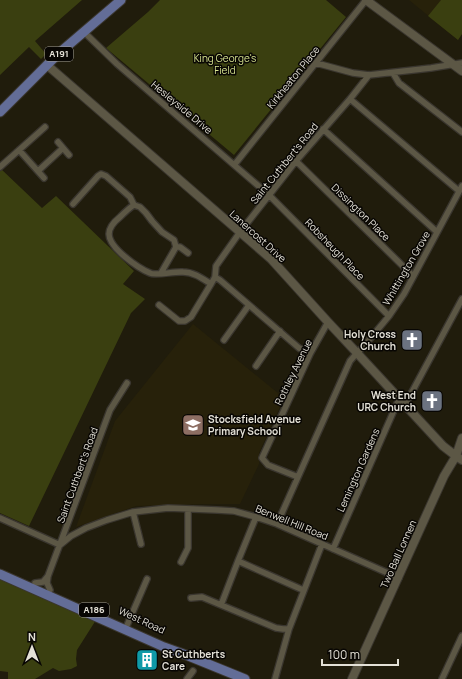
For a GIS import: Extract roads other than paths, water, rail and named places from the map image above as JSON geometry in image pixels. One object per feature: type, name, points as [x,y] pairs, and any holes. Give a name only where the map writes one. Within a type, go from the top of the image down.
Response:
[{"type":"main road","name":"A191","points":[[0,112],[47,65],[121,0]]},
{"type":"main road","name":"West Road","points":[[0,568],[50,590],[164,647],[244,679]]},
{"type":"main road","name":"West Road","points":[[0,574],[126,628]]},
{"type":"street","name":"Kirkheaton Place","points":[[234,164],[366,0]]},
{"type":"street","points":[[366,0],[458,64],[462,71]]},
{"type":"street","name":"Hesleyside Drive","points":[[84,32],[116,64],[269,194]]},
{"type":"street","points":[[316,63],[353,73],[369,75],[458,64]]},
{"type":"street","name":"Lanercost Drive","points":[[47,65],[271,259],[443,446],[459,458]]},
{"type":"street","points":[[393,73],[399,83],[462,132]]},
{"type":"street","name":"Saint Cuthbert's Road","points":[[159,305],[180,321],[185,321],[191,317],[215,277],[216,266],[240,232],[269,194],[369,75]]},
{"type":"street","points":[[350,99],[461,188]]},
{"type":"street","points":[[0,167],[45,127]]},
{"type":"street","points":[[323,129],[437,232]]},
{"type":"street","points":[[58,142],[69,154]]},
{"type":"street","points":[[38,170],[63,148]]},
{"type":"street","points":[[19,150],[44,178]]},
{"type":"street","name":"Dissington Place","points":[[296,162],[413,276]]},
{"type":"street","points":[[73,204],[98,176],[101,174],[106,176],[125,192],[130,197],[134,205],[140,207],[162,232],[174,240],[176,247],[161,273]]},
{"type":"street","name":"Whittington Grove","points":[[277,524],[350,361],[389,316],[404,294],[461,188]]},
{"type":"street","name":"Robsheugh Place","points":[[269,194],[389,316]]},
{"type":"street","points":[[134,205],[130,207],[113,224],[108,232],[109,240],[113,245],[138,267],[152,274],[192,273],[211,284]]},
{"type":"street","points":[[176,247],[180,247],[188,252]]},
{"type":"street","points":[[215,277],[299,348],[310,354]]},
{"type":"street","name":"Lemington Gardens","points":[[333,549],[402,402],[462,299]]},
{"type":"street","points":[[224,340],[249,305]]},
{"type":"street","name":"Rothley Avenue","points":[[298,477],[268,465],[262,458],[310,354],[328,322]]},
{"type":"street","points":[[256,366],[280,331]]},
{"type":"street","name":"Saint Cuthbert's Road","points":[[50,590],[47,583],[48,576],[110,410],[127,382]]},
{"type":"street","name":"Two Ball Lonnen","points":[[352,679],[444,476],[459,458],[460,442],[462,438]]},
{"type":"street","name":"Benwell Hill Road","points":[[60,544],[86,528],[133,512],[168,508],[234,511],[256,516],[277,524],[398,578]]},
{"type":"street","points":[[181,562],[188,548],[188,509]]},
{"type":"street","points":[[133,512],[141,544]]},
{"type":"street","points":[[221,605],[256,516]]},
{"type":"street","points":[[0,518],[60,544]]},
{"type":"street","points":[[275,679],[289,629],[322,544]]},
{"type":"street","points":[[238,561],[303,590]]},
{"type":"street","points":[[35,583],[43,582],[48,576]]},
{"type":"street","points":[[126,628],[147,579]]},
{"type":"street","points":[[191,598],[202,597],[276,628],[289,629]]},
{"type":"street","points":[[442,679],[462,636]]},
{"type":"street","points":[[187,679],[193,671]]},
{"type":"place","name":"Holy Cross Church","points":[[412,340]]},
{"type":"place","name":"West End URC Church","points":[[432,401]]},
{"type":"place","name":"Stocksfield Avenue Primary School","points":[[193,425]]},
{"type":"place","name":"St Cuthberts Care","points":[[147,660]]},
{"type":"park label","name":"King George's Field","points":[[225,64]]}]
